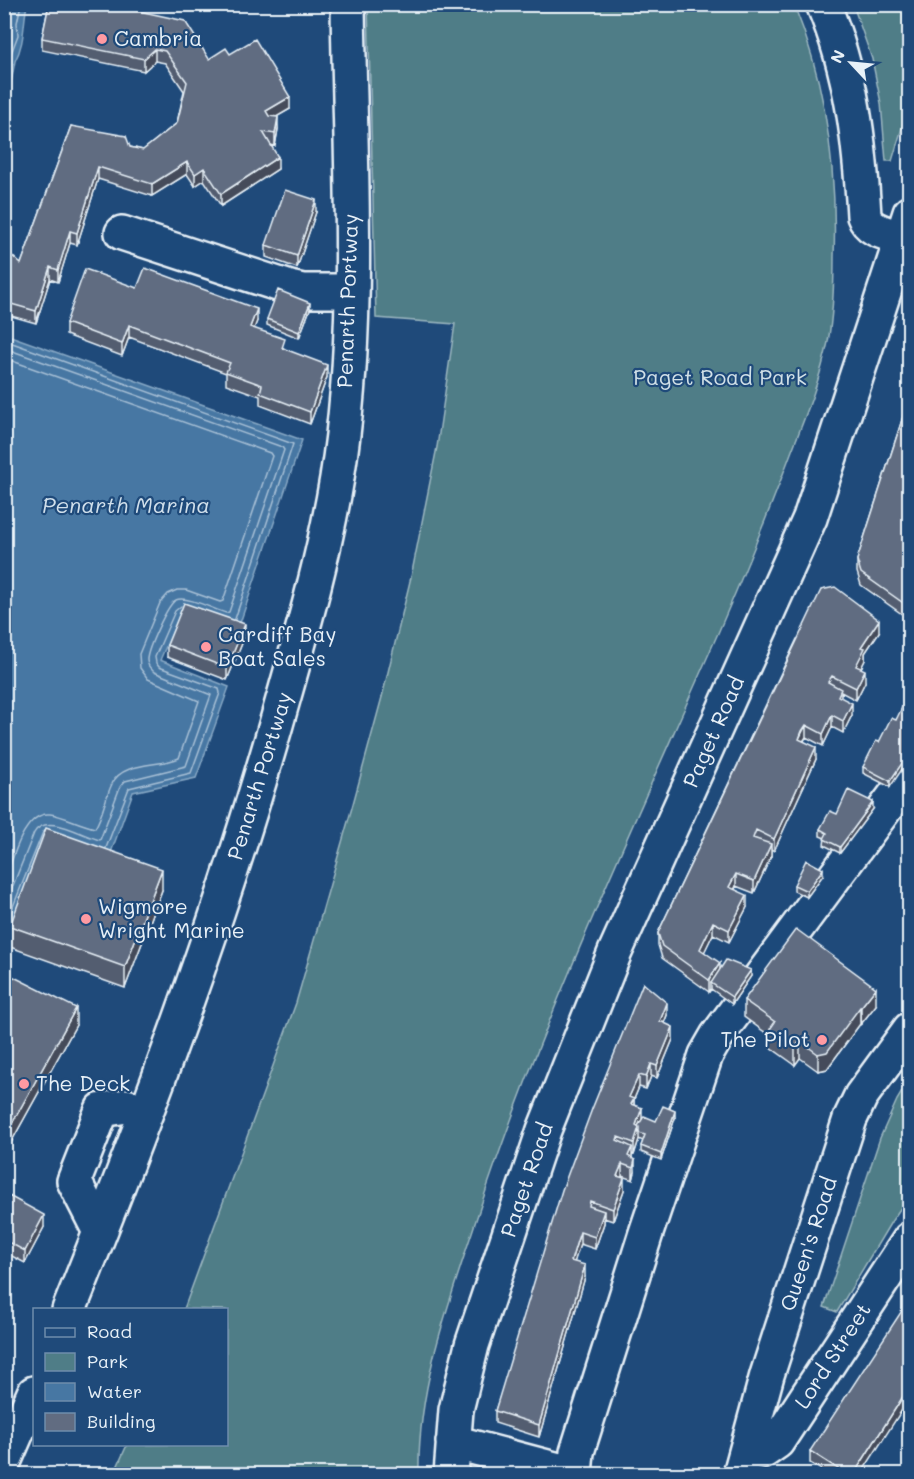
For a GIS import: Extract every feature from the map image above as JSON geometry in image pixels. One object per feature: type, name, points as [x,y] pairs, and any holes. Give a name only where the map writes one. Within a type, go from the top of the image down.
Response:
[{"type":"street","name":"Penarth Portway","points":[[70,1308],[145,1113],[238,851],[285,694],[325,539],[342,441],[350,339],[348,4]]},
{"type":"street","name":"Paget Road","points":[[451,1474],[460,1391],[475,1336],[544,1130],[615,952],[810,518],[905,226],[872,228],[866,224],[854,109],[839,49],[824,4]]},
{"type":"street","points":[[122,233],[290,288],[303,291],[351,291]]},
{"type":"street","points":[[453,1442],[574,1474],[577,1452],[646,1233],[706,1055],[717,1036],[909,775]]},
{"type":"street","name":"Queen's Road","points":[[742,1465],[767,1375],[850,1119],[861,1096],[909,1029]]},
{"type":"street","points":[[100,1232],[74,1181],[102,1110],[126,1106],[145,1113]]},
{"type":"street","name":"Lord Street","points":[[742,1465],[777,1442],[909,1239]]},
{"type":"street","points":[[4,1462],[33,1395]]},
{"type":"green space","name":"Paget Road Park","points":[[368,5],[794,5],[815,66],[822,97],[828,128],[834,192],[832,310],[828,342],[821,370],[758,537],[581,944],[526,1079],[477,1217],[437,1344],[423,1408],[419,1474],[114,1474],[127,1446],[228,1446],[228,1308],[184,1308],[296,1003],[353,804],[411,577],[437,447],[455,324],[376,318]]},
{"type":"green space","points":[[853,5],[909,5],[909,105],[892,161],[886,161],[881,103],[872,59]]},
{"type":"green space","points":[[909,1080],[909,1196],[837,1312],[824,1307],[880,1138]]},
{"type":"water","points":[[5,4],[27,5],[22,40],[15,61],[5,115]]},
{"type":"water","name":"Penarth Marina","points":[[5,334],[302,440],[237,632],[181,612],[160,660],[229,687],[196,778],[133,792],[109,858],[47,836],[5,946]]},
{"type":"building","points":[[49,4],[107,4],[185,21],[209,59],[226,48],[230,54],[255,39],[290,97],[266,111],[269,116],[278,117],[275,134],[263,132],[278,157],[221,194],[204,168],[195,174],[187,162],[152,184],[98,167],[77,233],[70,231],[58,270],[50,267],[36,311],[4,302],[4,271],[10,254],[21,264],[71,126],[126,136],[130,147],[143,150],[177,123],[187,82],[165,51],[155,49],[144,59],[42,38]]},
{"type":"building","points":[[285,190],[316,200],[297,256],[266,245]]},
{"type":"building","points":[[145,268],[257,309],[250,327],[285,339],[282,348],[327,365],[310,412],[260,393],[262,385],[226,372],[230,363],[129,325],[122,344],[66,323],[85,269],[137,288]]},
{"type":"building","points":[[278,290],[310,303],[299,332],[267,319]]},
{"type":"building","points":[[909,398],[909,607],[861,573],[857,560]]},
{"type":"building","points":[[835,587],[879,620],[861,647],[865,648],[856,666],[865,670],[856,688],[832,676],[828,682],[841,689],[838,696],[852,703],[843,721],[832,715],[823,734],[806,725],[802,731],[799,739],[816,747],[774,839],[756,830],[753,838],[771,844],[754,881],[736,874],[729,887],[747,895],[729,930],[713,922],[700,949],[720,963],[709,980],[662,946],[658,933],[821,590]]},
{"type":"building","name":"Cardiff Bay Boat Sales","points":[[184,603],[245,624],[227,668],[167,645]]},
{"type":"building","points":[[909,693],[909,753],[890,781],[863,767],[891,718],[896,720]]},
{"type":"building","points":[[848,790],[873,802],[840,847],[824,839],[827,833],[820,829],[830,811],[837,814]]},
{"type":"building","name":"Wigmore Wright Marine","points":[[46,828],[162,869],[125,967],[10,926]]},
{"type":"building","points":[[806,860],[823,869],[807,891],[794,885]]},
{"type":"building","points":[[796,929],[876,988],[827,1052],[818,1054],[800,1041],[795,1048],[770,1029],[775,1022],[744,1000]]},
{"type":"building","points":[[726,960],[751,970],[732,997],[711,983]]},
{"type":"building","name":"The Deck","points":[[4,972],[76,1008],[9,1129],[4,1126]]},
{"type":"building","points":[[643,983],[667,1003],[660,1021],[673,1027],[657,1066],[651,1064],[646,1077],[639,1075],[629,1097],[634,1099],[631,1104],[642,1108],[636,1125],[639,1127],[634,1143],[618,1137],[617,1140],[632,1147],[628,1156],[635,1160],[633,1168],[622,1164],[617,1176],[624,1178],[613,1209],[590,1201],[589,1206],[604,1211],[595,1237],[580,1232],[577,1241],[571,1261],[585,1265],[539,1425],[495,1411],[562,1190]]},
{"type":"building","points":[[663,1106],[675,1111],[661,1154],[641,1146],[645,1135],[639,1133],[638,1126],[644,1116],[656,1121]]},
{"type":"building","points":[[9,1196],[44,1215],[25,1251],[4,1240],[4,1203]]},
{"type":"building","points":[[909,1300],[909,1387],[854,1474],[846,1474],[810,1451]]},
{"type":"building","points":[[487,1470],[500,1474],[487,1474]]},
{"type":"place","name":"Cambria","points":[[102,39]]},
{"type":"place","name":"Cardiff Bay Boat Sales","points":[[206,647]]},
{"type":"place","name":"Wigmore Wright Marine","points":[[86,919]]},
{"type":"place","name":"The Pilot","points":[[822,1040]]},
{"type":"place","name":"The Deck","points":[[24,1084]]}]
